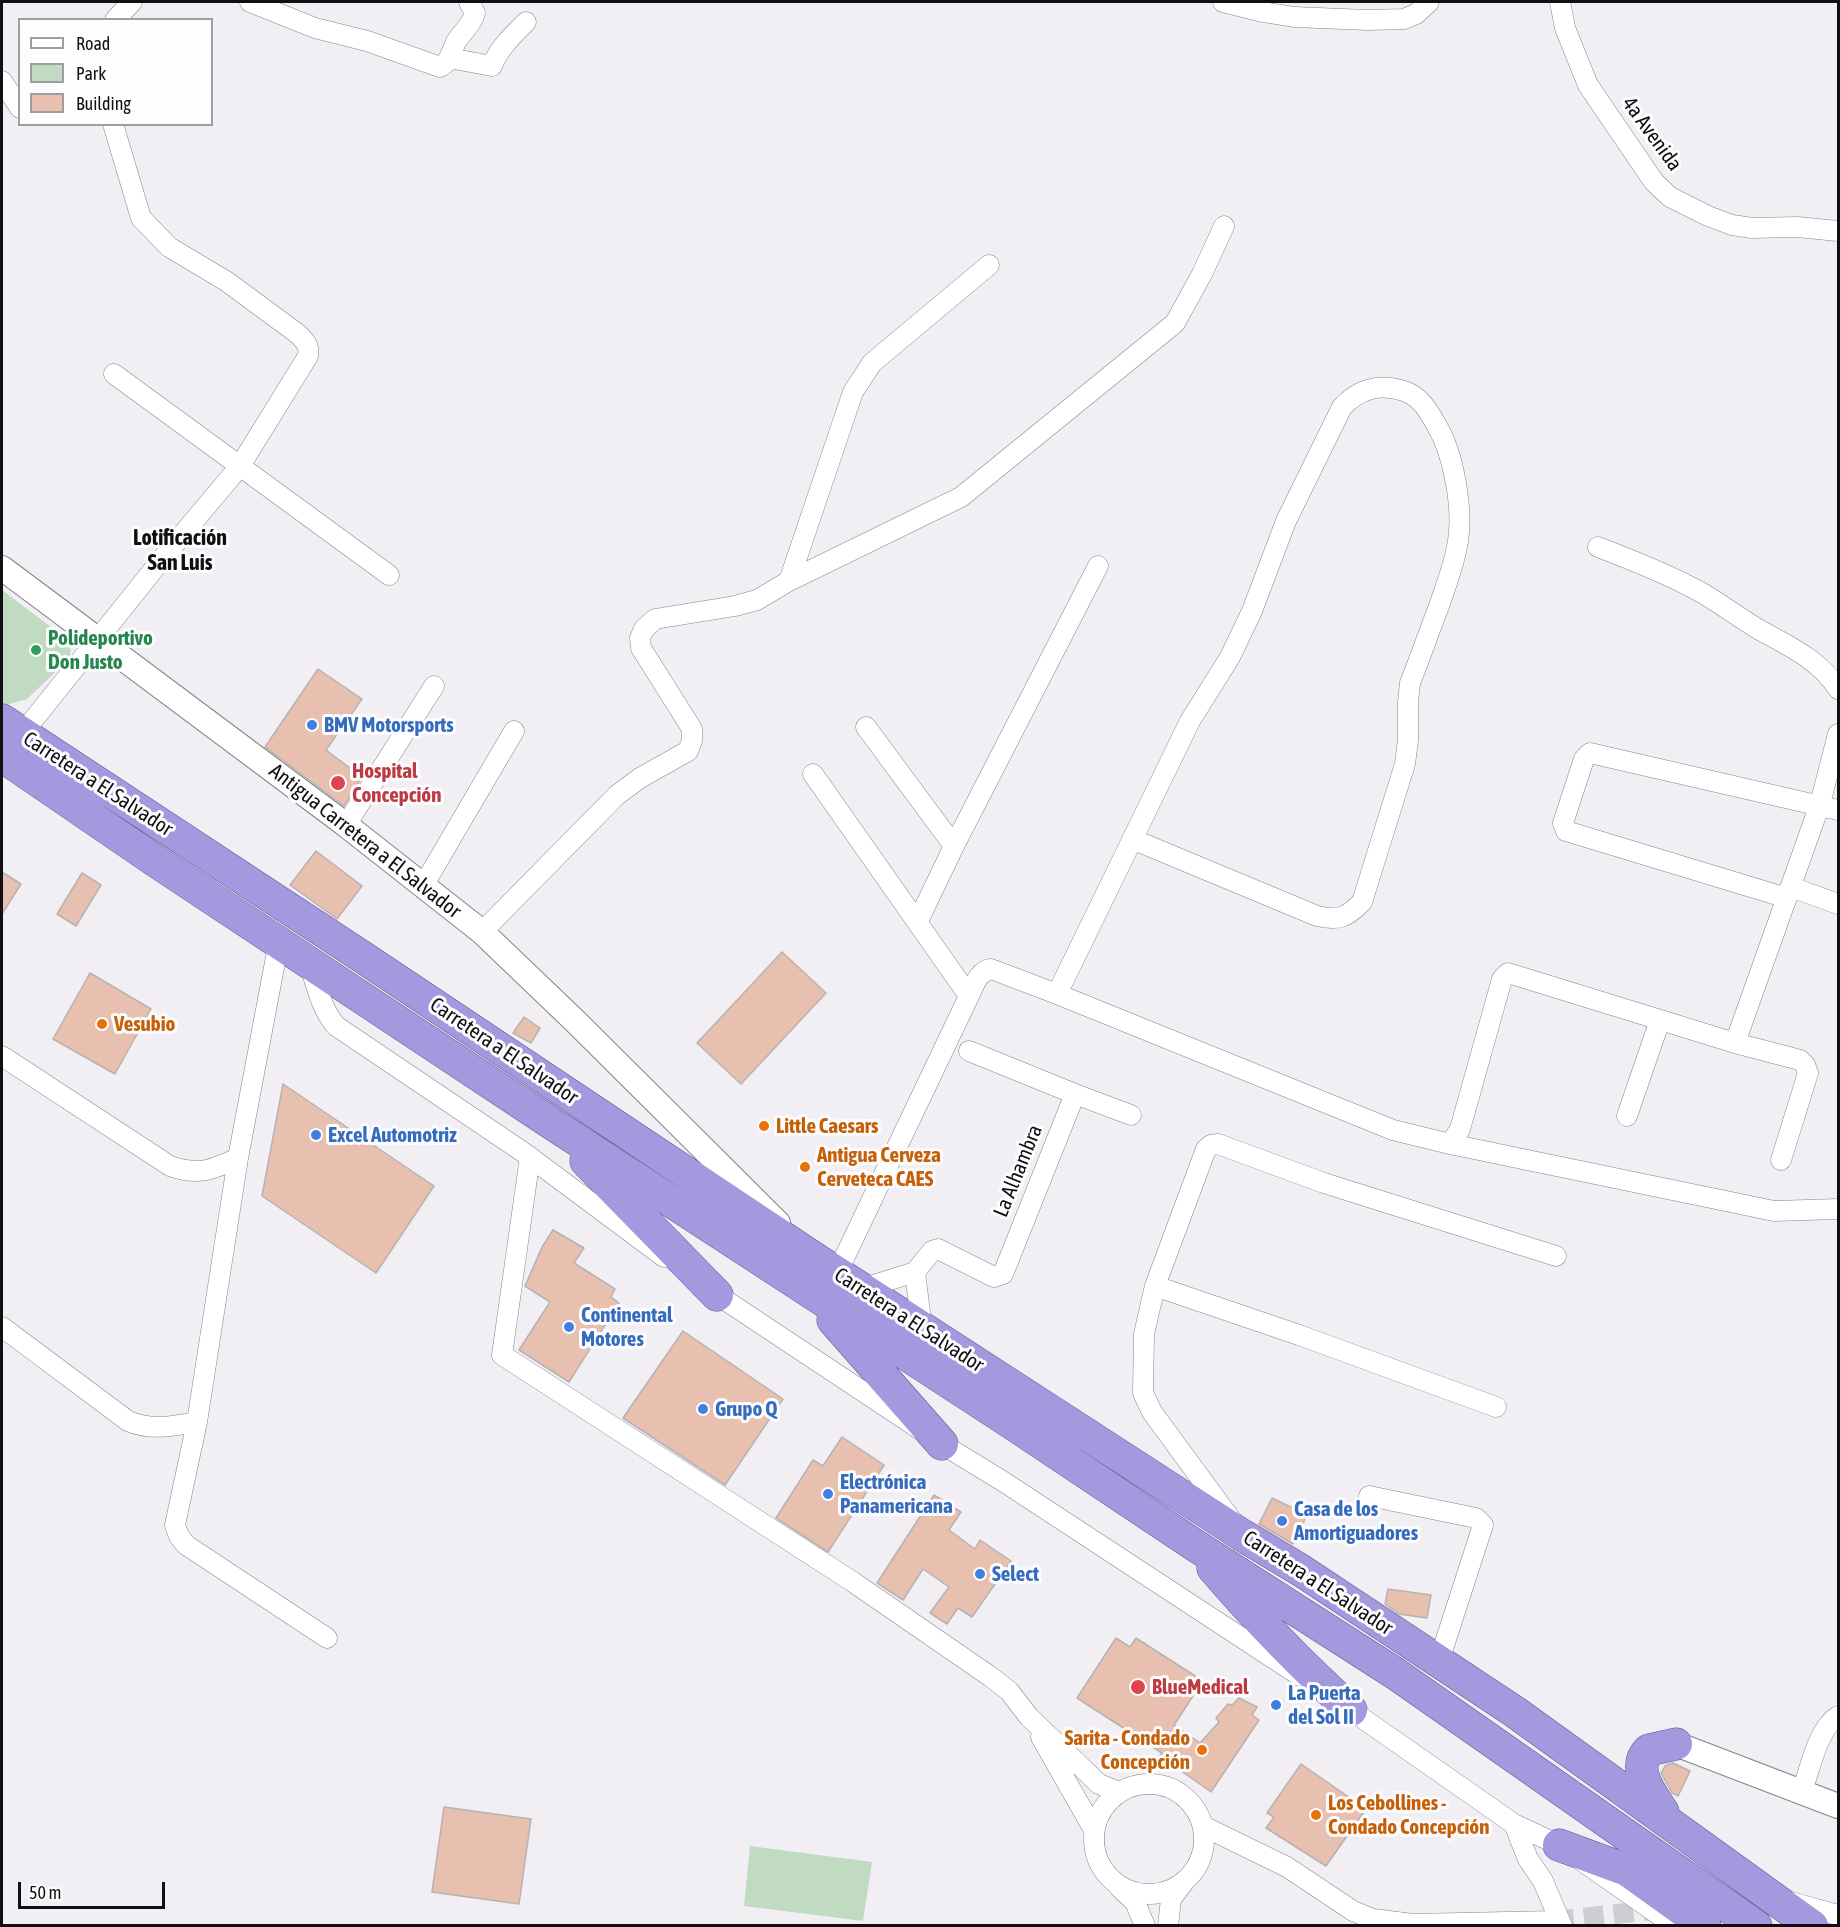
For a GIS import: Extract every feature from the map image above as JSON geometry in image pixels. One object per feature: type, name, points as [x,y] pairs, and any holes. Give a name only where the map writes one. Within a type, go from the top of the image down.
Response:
[{"type":"highway","name":"Carretera a El Salvador","points":[[8,737],[290,910],[922,1329],[1439,1661],[1515,1712],[1812,1926]]},
{"type":"highway","name":"Carretera a El Salvador","points":[[8,737],[154,860],[1193,1544],[1396,1674],[1756,1926]]},
{"type":"highway","points":[[275,939],[290,910]]},
{"type":"highway","points":[[551,1123],[717,1295]]},
{"type":"highway","points":[[809,1292],[942,1444]]},
{"type":"highway","points":[[1193,1544],[1259,1622],[1351,1710]]},
{"type":"highway","points":[[1668,1821],[1645,1782],[1642,1761],[1646,1753],[1654,1748],[1676,1744]]},
{"type":"highway","points":[[1559,1845],[1627,1870],[1705,1926]]},
{"type":"street","points":[[117,18],[132,2]]},
{"type":"street","points":[[250,2],[315,28],[367,41],[440,67],[449,58],[457,41],[473,20],[475,13],[469,2]]},
{"type":"street","points":[[1223,2],[1294,17],[1404,20],[1416,14],[1429,2]]},
{"type":"street","name":"4a Avenida","points":[[1560,2],[1565,28],[1588,85],[1654,182],[1670,197],[1732,225],[1752,228],[1797,227],[1839,231]]},
{"type":"street","points":[[449,58],[492,66],[504,45],[526,22]]},
{"type":"street","points":[[2,81],[18,105]]},
{"type":"street","points":[[8,737],[98,638],[240,466],[309,356],[309,349],[298,334],[226,281],[169,247],[141,218],[113,126]]},
{"type":"street","points":[[482,932],[617,795],[640,778],[688,751],[692,741],[692,729],[641,648],[640,638],[644,629],[655,619],[758,600],[789,581],[961,497],[1174,323],[1202,274],[1224,226]]},
{"type":"street","points":[[789,581],[853,392],[872,363],[989,265]]},
{"type":"street","points":[[114,374],[389,575]]},
{"type":"street","points":[[1057,994],[1132,838],[1190,721],[1230,657],[1252,611],[1286,521],[1342,407],[1353,396],[1369,389],[1385,387],[1415,395],[1426,407],[1443,436],[1453,468],[1458,495],[1459,540],[1449,578],[1410,683],[1405,764],[1362,902],[1350,914],[1333,920],[1317,916],[1132,838]]},
{"type":"street","points":[[1598,547],[1705,594],[1737,616],[1815,662],[1839,689]]},
{"type":"street","points":[[918,921],[954,846],[1098,566]]},
{"type":"street","name":"Antigua Carretera a El Salvador","points":[[2,568],[346,825],[482,932],[702,1146],[811,1256]]},
{"type":"street","points":[[346,825],[434,686]]},
{"type":"street","points":[[866,727],[954,846]]},
{"type":"street","points":[[423,886],[514,731]]},
{"type":"street","points":[[1736,1043],[1789,892],[1829,807],[1839,734]]},
{"type":"street","points":[[1829,807],[1590,753],[1584,759],[1563,823],[1566,831],[1839,904]]},
{"type":"street","points":[[813,774],[969,996]]},
{"type":"street","points":[[275,939],[196,1422],[175,1525],[186,1545],[327,1638]]},
{"type":"street","points":[[309,962],[321,1001],[336,1026],[530,1157],[717,1295],[1351,1710],[1514,1824],[1559,1845],[1675,1926]]},
{"type":"street","points":[[849,1281],[969,996],[980,975],[985,970],[991,969],[1385,1127],[1450,1144],[1774,1211],[1839,1209]]},
{"type":"street","points":[[1450,1144],[1460,1129],[1505,975],[1508,973],[1736,1043],[1800,1060],[1808,1072],[1780,1160]]},
{"type":"street","points":[[1627,1116],[1660,1020]]},
{"type":"street","points":[[969,1051],[1131,1115]]},
{"type":"street","points":[[2,1056],[170,1167],[185,1172],[200,1172],[238,1158]]},
{"type":"street","name":"La Alhambra","points":[[915,1272],[932,1251],[938,1249],[994,1277],[1003,1274],[1075,1094]]},
{"type":"street","points":[[1242,1535],[1152,1412],[1143,1393],[1143,1334],[1155,1286],[1206,1149],[1218,1144],[1324,1184],[1556,1256]]},
{"type":"street","points":[[682,1170],[702,1146]]},
{"type":"street","points":[[530,1157],[502,1355],[854,1582],[1009,1691],[1029,1717],[1094,1830]]},
{"type":"street","points":[[849,1281],[915,1272],[922,1329]]},
{"type":"street","points":[[1155,1286],[1299,1335],[1496,1407]]},
{"type":"street","points":[[2,1327],[128,1421],[154,1428],[196,1422]]},
{"type":"street","points":[[1179,1494],[1186,1481],[1190,1465]]},
{"type":"street","points":[[1369,1496],[1476,1518],[1483,1525],[1439,1661]]},
{"type":"street","points":[[1802,1791],[1822,1734],[1839,1716]]},
{"type":"street","points":[[1029,1717],[1099,1784],[1119,1792]]},
{"type":"street","points":[[1676,1744],[1839,1806]]},
{"type":"street","points":[[1145,1926],[1136,1902],[1106,1874],[1098,1861],[1094,1846],[1094,1830],[1099,1815],[1108,1802],[1119,1792],[1142,1784],[1158,1784],[1187,1798],[1197,1811],[1203,1826],[1199,1862],[1171,1899],[1168,1926]]},
{"type":"street","points":[[1203,1826],[1287,1867],[1353,1911],[1373,1919],[1413,1924],[1558,1923],[1552,1900],[1543,1881],[1528,1859],[1514,1824]]},
{"type":"street","points":[[1118,1885],[1134,1893],[1153,1894],[1171,1889],[1186,1879]]},
{"type":"street","points":[[1791,1902],[1839,1915]]},
{"type":"green space","name":"Polideportivo Don Justo","points":[[2,590],[71,642],[70,658],[27,699],[3,706]]},
{"type":"green space","points":[[750,1846],[872,1862],[863,1921],[744,1906]]},
{"type":"building","name":"BMV Motorsports","points":[[318,669],[362,699],[326,750],[362,777],[344,806],[265,747]]},
{"type":"building","points":[[316,851],[362,886],[337,919],[290,885]]},
{"type":"building","points":[[2,872],[21,884],[2,914]]},
{"type":"building","points":[[82,873],[101,885],[76,926],[57,914]]},
{"type":"building","points":[[782,952],[826,993],[741,1084],[697,1043]]},
{"type":"building","name":"Vesubio","points":[[90,973],[151,1009],[115,1074],[53,1039]]},
{"type":"building","points":[[524,1017],[540,1028],[531,1043],[513,1033]]},
{"type":"building","name":"Excel Automotriz","points":[[283,1084],[434,1186],[376,1273],[262,1196]]},
{"type":"building","name":"Continental Motores","points":[[553,1230],[584,1248],[574,1263],[615,1289],[611,1297],[619,1303],[569,1382],[519,1350],[550,1302],[525,1286],[542,1247]]},
{"type":"building","name":"Grupo Q","points":[[683,1331],[783,1399],[725,1485],[623,1418]]},
{"type":"building","name":"Electrónica Panamericana","points":[[842,1437],[884,1465],[828,1552],[776,1518],[813,1460],[823,1466]]},
{"type":"building","points":[[934,1495],[961,1512],[949,1530],[975,1549],[980,1540],[1011,1561],[972,1617],[958,1608],[947,1624],[930,1613],[949,1587],[923,1569],[903,1600],[877,1583]]},
{"type":"building","name":"Casa de los Amortiguadores","points":[[1272,1498],[1307,1515],[1293,1544],[1259,1524]]},
{"type":"building","points":[[1388,1589],[1431,1595],[1427,1618],[1399,1614],[1385,1604]]},
{"type":"building","points":[[1116,1638],[1130,1647],[1136,1638],[1203,1681],[1174,1725],[1200,1743],[1219,1722],[1216,1718],[1228,1704],[1232,1705],[1239,1698],[1257,1707],[1252,1715],[1259,1720],[1211,1792],[1160,1756],[1162,1753],[1077,1698]]},
{"type":"building","points":[[1673,1763],[1690,1771],[1678,1796],[1672,1793],[1661,1773],[1666,1765]]},
{"type":"building","name":"Los Cebollines - Condado Concepción","points":[[1301,1764],[1366,1809],[1326,1866],[1266,1828],[1274,1817],[1267,1813]]},
{"type":"building","points":[[444,1807],[531,1819],[519,1904],[432,1892]]},
{"type":"tunnel","points":[[1554,1921],[1663,1909]]},
{"type":"place","name":"Polideportivo Don Justo","points":[[36,650]]},
{"type":"place","name":"BMV Motorsports","points":[[312,725]]},
{"type":"place","name":"Hospital Concepción","points":[[338,783]]},
{"type":"place","name":"Vesubio","points":[[102,1024]]},
{"type":"place","name":"Little Caesars","points":[[764,1126]]},
{"type":"place","name":"Excel Automotriz","points":[[316,1135]]},
{"type":"place","name":"Antigua Cerveza Cerveteca CAES","points":[[805,1167]]},
{"type":"place","name":"Continental Motores","points":[[569,1327]]},
{"type":"place","name":"Grupo Q","points":[[703,1409]]},
{"type":"place","name":"Electrónica Panamericana","points":[[828,1494]]},
{"type":"place","name":"Casa de los Amortiguadores","points":[[1282,1521]]},
{"type":"place","name":"Select","points":[[980,1574]]},
{"type":"place","name":"BlueMedical","points":[[1138,1687]]},
{"type":"place","name":"La Puerta del Sol II","points":[[1276,1705]]},
{"type":"place","name":"Sarita - Condado Concepción","points":[[1202,1750]]},
{"type":"place","name":"Los Cebollines - Condado Concepción","points":[[1316,1815]]},
{"type":"district","name":"Lotificación San Luis","points":[[180,550]]}]
